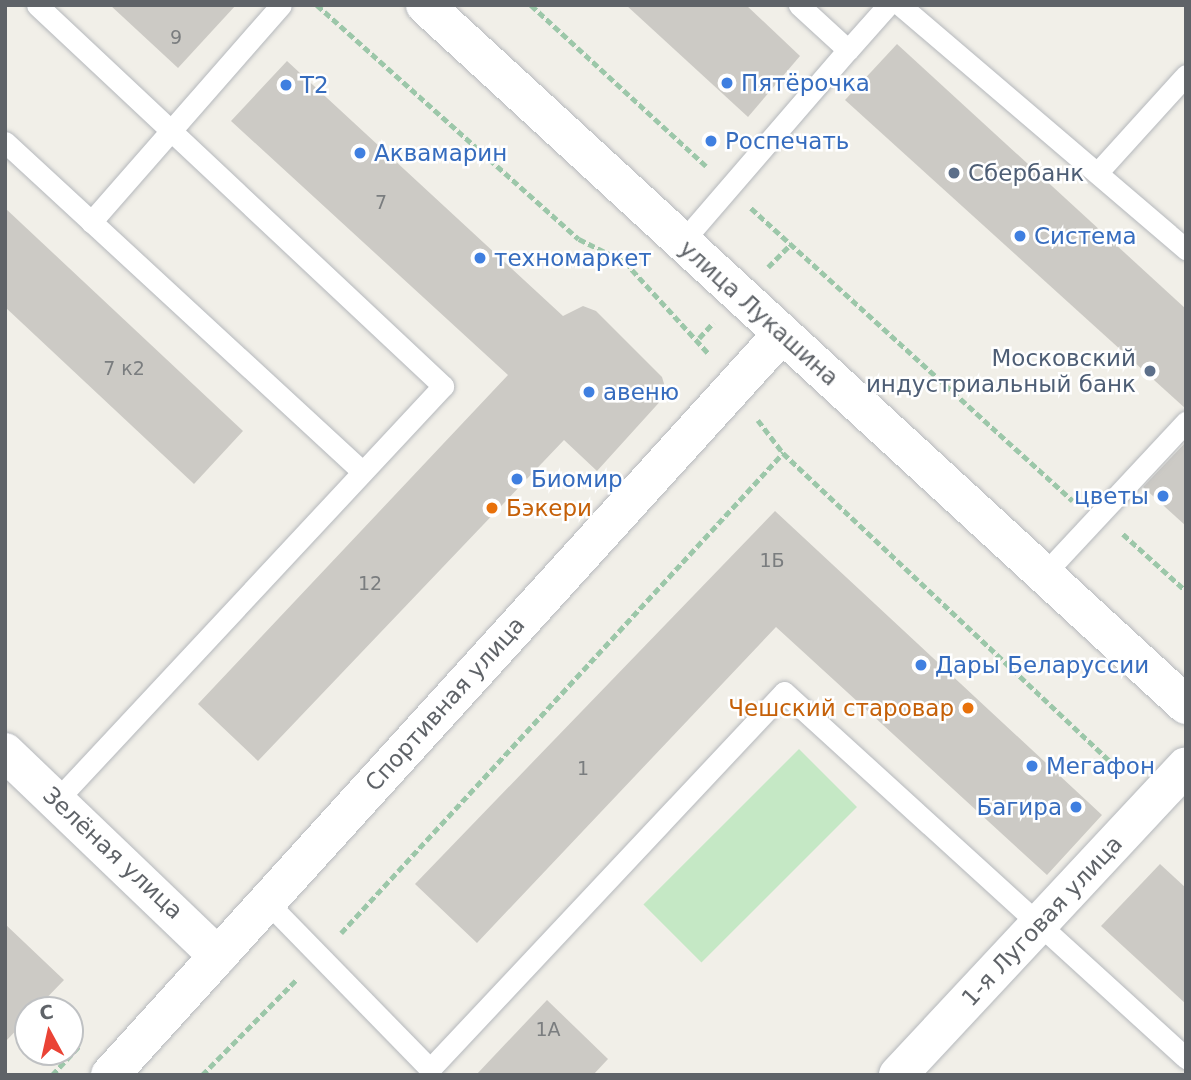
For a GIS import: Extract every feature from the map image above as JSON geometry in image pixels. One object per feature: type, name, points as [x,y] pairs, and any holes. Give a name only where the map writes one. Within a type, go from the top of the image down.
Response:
[{"type":"street","name":"улица Лукашина","points":[[425,5],[1186,705]]},
{"type":"street","name":"Спортивная улица","points":[[110,1075],[265,900],[782,334]]},
{"type":"street","name":"Зелёная улица","points":[[5,752],[218,956]]},
{"type":"street","name":"1-я Луговая улица","points":[[898,1075],[1186,766]]},
{"type":"lane","points":[[37,5],[443,386],[56,801]]},
{"type":"lane","points":[[91,222],[281,5]]},
{"type":"lane","points":[[799,5],[848,50]]},
{"type":"lane","points":[[682,242],[731,189],[888,5]]},
{"type":"lane","points":[[900,5],[1186,248]]},
{"type":"lane","points":[[1098,172],[1186,75]]},
{"type":"lane","points":[[5,142],[362,472]]},
{"type":"lane","points":[[1045,573],[1186,422]]},
{"type":"lane","points":[[265,900],[318,958],[430,1069],[784,692],[1186,1058]]},
{"type":"path","points":[[531,5],[1094,521],[1125,535],[1186,591]]},
{"type":"path","points":[[202,1075],[318,958],[783,453]]},
{"type":"green space","points":[[799,749],[857,807],[701,963],[643,905]]},
{"type":"building","points":[[110,5],[236,5],[178,68]]},
{"type":"building","points":[[626,5],[746,5],[800,56],[748,117]]},
{"type":"building","points":[[897,44],[1186,309],[1186,409],[845,100]]},
{"type":"building","points":[[287,61],[563,316],[583,306],[596,311],[662,377],[665,396],[597,471],[564,440],[258,761],[198,704],[508,375],[231,121]]},
{"type":"building","points":[[5,208],[243,431],[194,484],[5,307]]},
{"type":"building","points":[[1186,442],[1186,526],[1143,487]]},
{"type":"building","points":[[775,511],[1102,815],[1047,875],[776,627],[477,943],[415,884]]},
{"type":"building","points":[[1160,864],[1186,888],[1186,1004],[1101,926]]},
{"type":"building","points":[[5,924],[64,980],[49,996],[14,996],[14,1033],[5,1042]]},
{"type":"building","points":[[547,1000],[608,1059],[593,1075],[476,1075]]},
{"type":"place","name":"Пятёрочка","points":[[727,83]]},
{"type":"place","name":"T2","points":[[286,85]]},
{"type":"place","name":"Роспечать","points":[[711,141]]},
{"type":"place","name":"Аквамарин","points":[[360,153]]},
{"type":"place","name":"Сбербанк","points":[[954,173]]},
{"type":"place","name":"Система","points":[[1020,236]]},
{"type":"place","name":"техномаркет","points":[[480,258]]},
{"type":"place","name":"Московский индустриальный банк","points":[[1150,371]]},
{"type":"place","name":"авеню","points":[[589,392]]},
{"type":"place","name":"Биомир","points":[[517,479]]},
{"type":"place","name":"цветы","points":[[1163,496]]},
{"type":"place","name":"Бэкери","points":[[492,508]]},
{"type":"place","name":"Дары Беларуссии","points":[[921,665]]},
{"type":"place","name":"Чешский старовар","points":[[968,708]]},
{"type":"place","name":"Мегафон","points":[[1032,766]]},
{"type":"place","name":"Багира","points":[[1076,807]]}]
